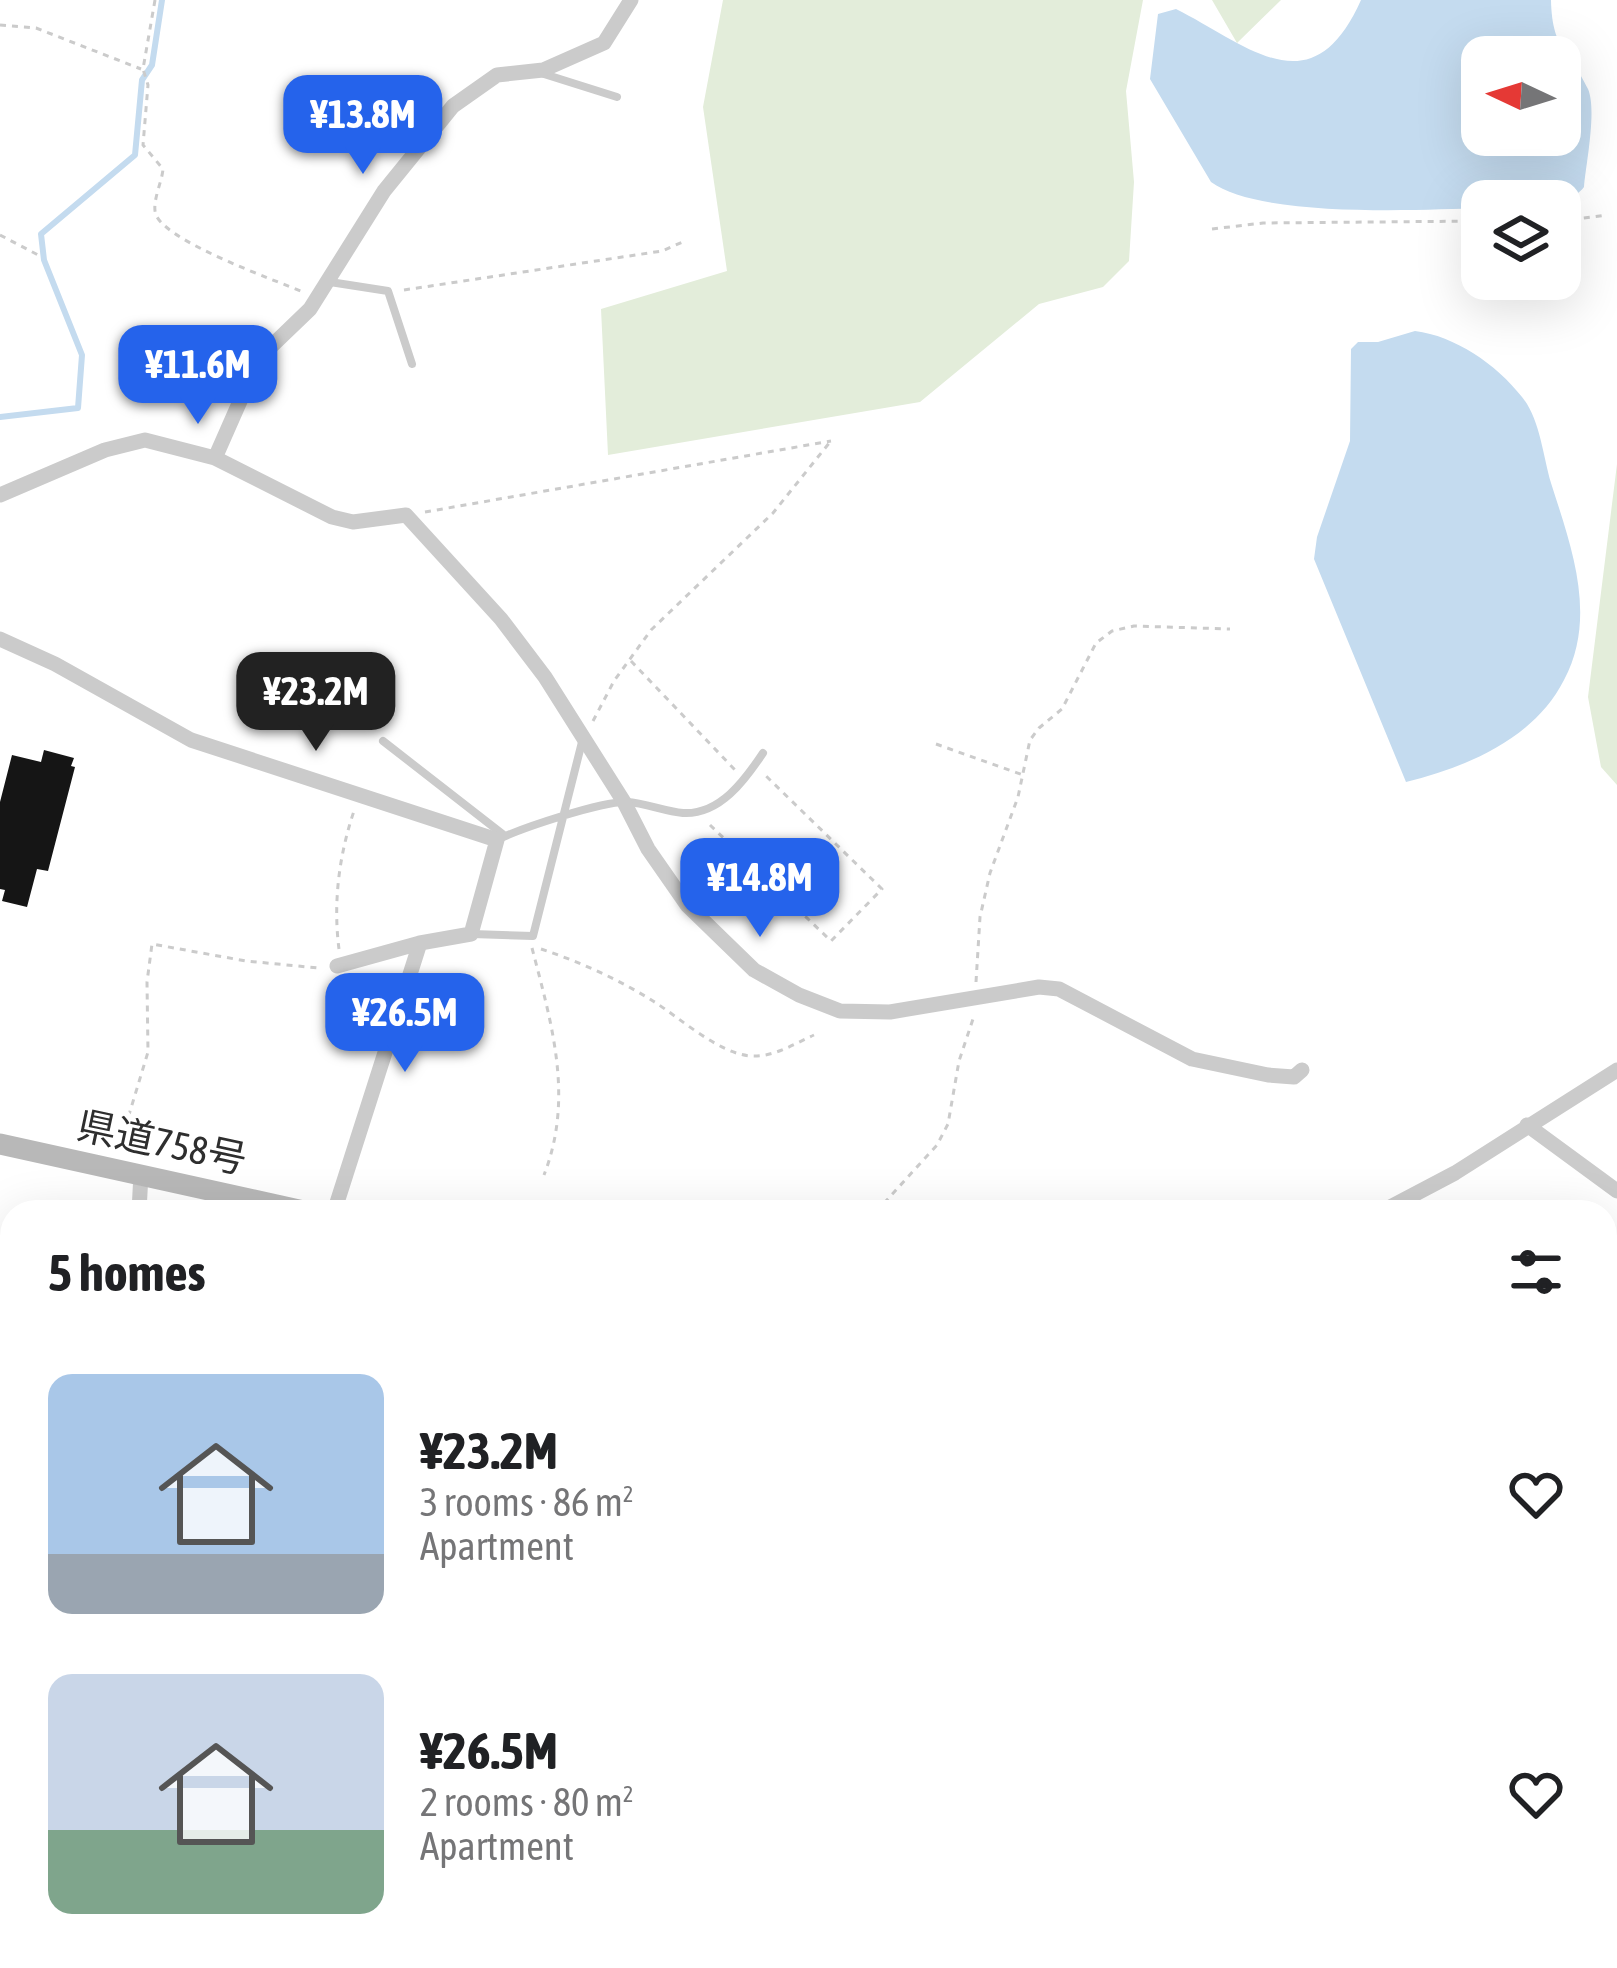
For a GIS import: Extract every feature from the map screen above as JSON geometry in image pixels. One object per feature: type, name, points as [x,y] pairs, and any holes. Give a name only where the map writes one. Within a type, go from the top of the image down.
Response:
[{"type":"main road","name":"県道758号","points":[[0,1144],[257,1200]]},
{"type":"street","points":[[214,458],[259,358],[317,298],[384,191],[453,106],[497,76],[533,71],[604,43],[631,0]]},
{"type":"street","points":[[0,495],[105,450],[145,440],[214,458],[332,517],[353,522],[406,515],[501,619],[545,677],[687,905],[754,970],[840,1011],[890,1012],[1039,987],[1059,989],[1192,1059],[1268,1076],[1294,1076],[1302,1070]]},
{"type":"street","points":[[0,640],[55,664],[191,740],[359,798],[501,838],[471,934],[340,964]]},
{"type":"street","points":[[338,1200],[420,944]]},
{"type":"street","points":[[1403,1200],[1617,1070]]},
{"type":"street","points":[[1527,1125],[1617,1191]]},
{"type":"street","points":[[140,1200],[141,1173]]},
{"type":"lane","points":[[533,71],[616,98]]},
{"type":"lane","points":[[328,282],[388,291],[412,364]]},
{"type":"lane","points":[[383,741],[501,838],[597,806],[624,802],[688,813],[712,806],[745,780],[763,753]]},
{"type":"lane","points":[[471,934],[530,940],[533,936],[582,741]]},
{"type":"path","points":[[154,0],[142,70],[148,85],[142,145],[163,170],[154,210],[158,219],[229,262],[317,298]]},
{"type":"path","points":[[0,25],[36,28],[142,70]]},
{"type":"path","points":[[1581,218],[1607,215]]},
{"type":"path","points":[[1212,229],[1263,223],[1461,221]]},
{"type":"path","points":[[0,236],[40,256]]},
{"type":"path","points":[[388,291],[662,250],[685,241]]},
{"type":"path","points":[[406,515],[831,441],[772,513],[651,630],[582,741]]},
{"type":"path","points":[[887,1200],[937,1145],[948,1124],[958,1061],[973,1024],[980,917],[1030,740],[1062,709],[1096,643],[1112,631],[1134,626],[1230,629]]},
{"type":"path","points":[[629,659],[745,780]]},
{"type":"path","points":[[936,744],[1023,776]]},
{"type":"path","points":[[696,811],[830,941],[882,889],[755,766]]},
{"type":"path","points":[[116,1159],[148,1052],[152,944],[246,961],[327,969],[340,964],[335,910],[348,829],[359,798]]},
{"type":"path","points":[[530,940],[653,1000],[705,1036],[748,1057],[774,1053],[814,1035]]},
{"type":"path","points":[[530,940],[559,1071],[555,1145],[544,1175]]},
{"type":"green space","points":[[723,0],[1143,0],[1126,91],[1134,182],[1129,261],[1103,287],[1039,304],[920,402],[608,455],[601,309],[727,271],[703,107]]},
{"type":"green space","points":[[1212,0],[1281,0],[1237,43]]},
{"type":"green space","points":[[1617,464],[1617,785],[1601,767],[1588,697]]},
{"type":"water","points":[[1361,0],[1551,0],[1557,36],[1461,36],[1461,156],[1581,156],[1581,76],[1590,98],[1591,123],[1584,187],[1581,190],[1581,180],[1461,180],[1461,208],[1341,209],[1265,202],[1211,182],[1150,79],[1158,14],[1176,9],[1277,59],[1300,61],[1322,53],[1342,33]]},
{"type":"water","points":[[1415,331],[1474,354],[1500,373],[1528,406],[1573,556],[1580,606],[1574,656],[1551,701],[1535,719],[1475,759],[1406,782],[1314,559],[1350,441],[1351,349],[1358,342],[1378,342]]},
{"type":"building","points":[[44,750],[74,758],[71,766],[75,767],[48,871],[37,869],[27,907],[2,901],[0,802],[12,755],[41,762]]},
{"type":"waterway","points":[[0,417],[78,408],[82,355],[44,260],[41,234],[135,155],[142,80],[152,65],[162,0]]}]
